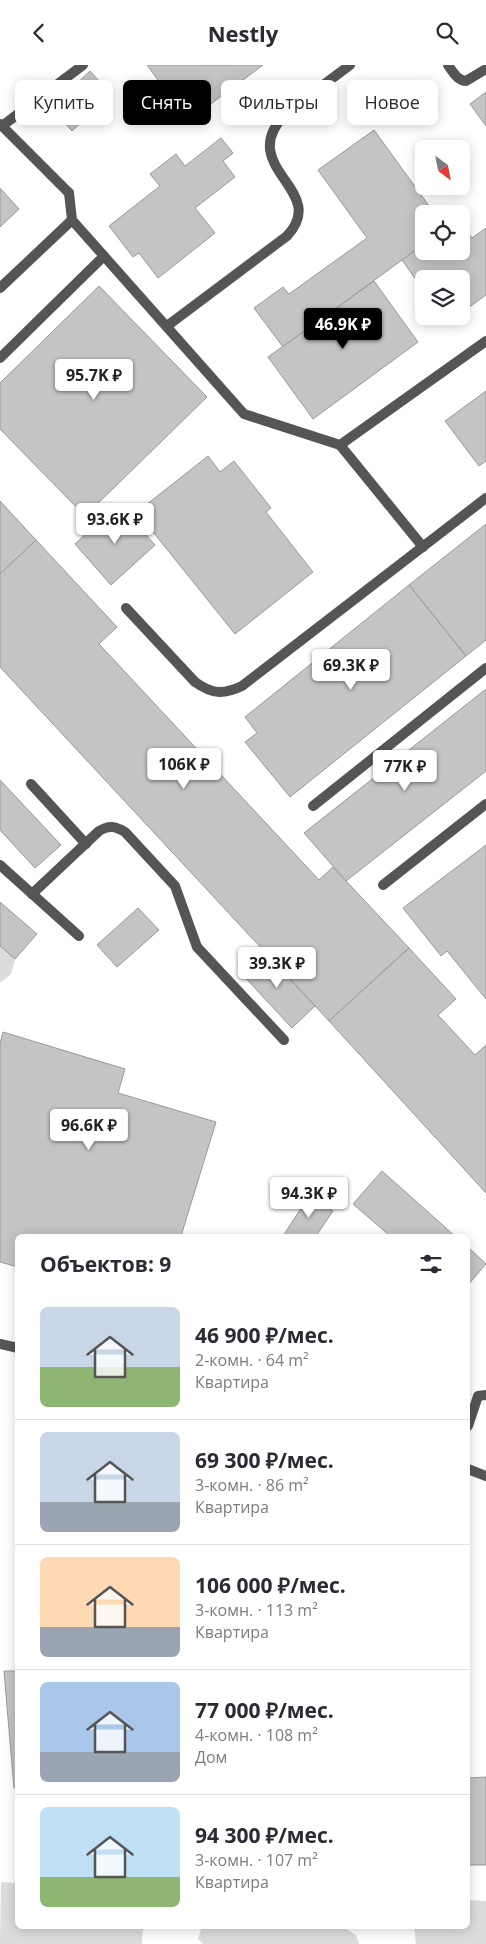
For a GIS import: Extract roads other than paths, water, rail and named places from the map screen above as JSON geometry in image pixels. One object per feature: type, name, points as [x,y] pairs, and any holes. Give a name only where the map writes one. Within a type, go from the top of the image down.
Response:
[{"type":"street","points":[[83,65],[1,125],[69,193],[72,220],[244,414],[340,445],[423,547]]},
{"type":"street","points":[[167,326],[295,228],[300,217],[299,205],[294,193],[272,160],[269,147],[271,134],[277,122],[286,113],[350,65]]},
{"type":"street","points":[[448,65],[461,81],[466,81],[486,69]]},
{"type":"street","points":[[0,288],[72,220]]},
{"type":"street","points":[[0,358],[104,256]]},
{"type":"street","points":[[340,445],[486,341]]},
{"type":"street","points":[[126,608],[195,681],[206,689],[218,692],[230,691],[242,686],[486,499]]},
{"type":"street","points":[[313,806],[486,668]]},
{"type":"street","points":[[31,784],[86,844]]},
{"type":"street","points":[[383,885],[486,804]]},
{"type":"street","points":[[32,894],[100,831],[108,827],[117,827],[125,832],[175,886],[197,947],[284,1040]]},
{"type":"street","points":[[0,865],[79,936]]},
{"type":"street","points":[[0,1343],[15,1347]]},
{"type":"street","points":[[470,1420],[478,1396],[486,1395]]},
{"type":"street","points":[[470,1470],[486,1476]]}]
